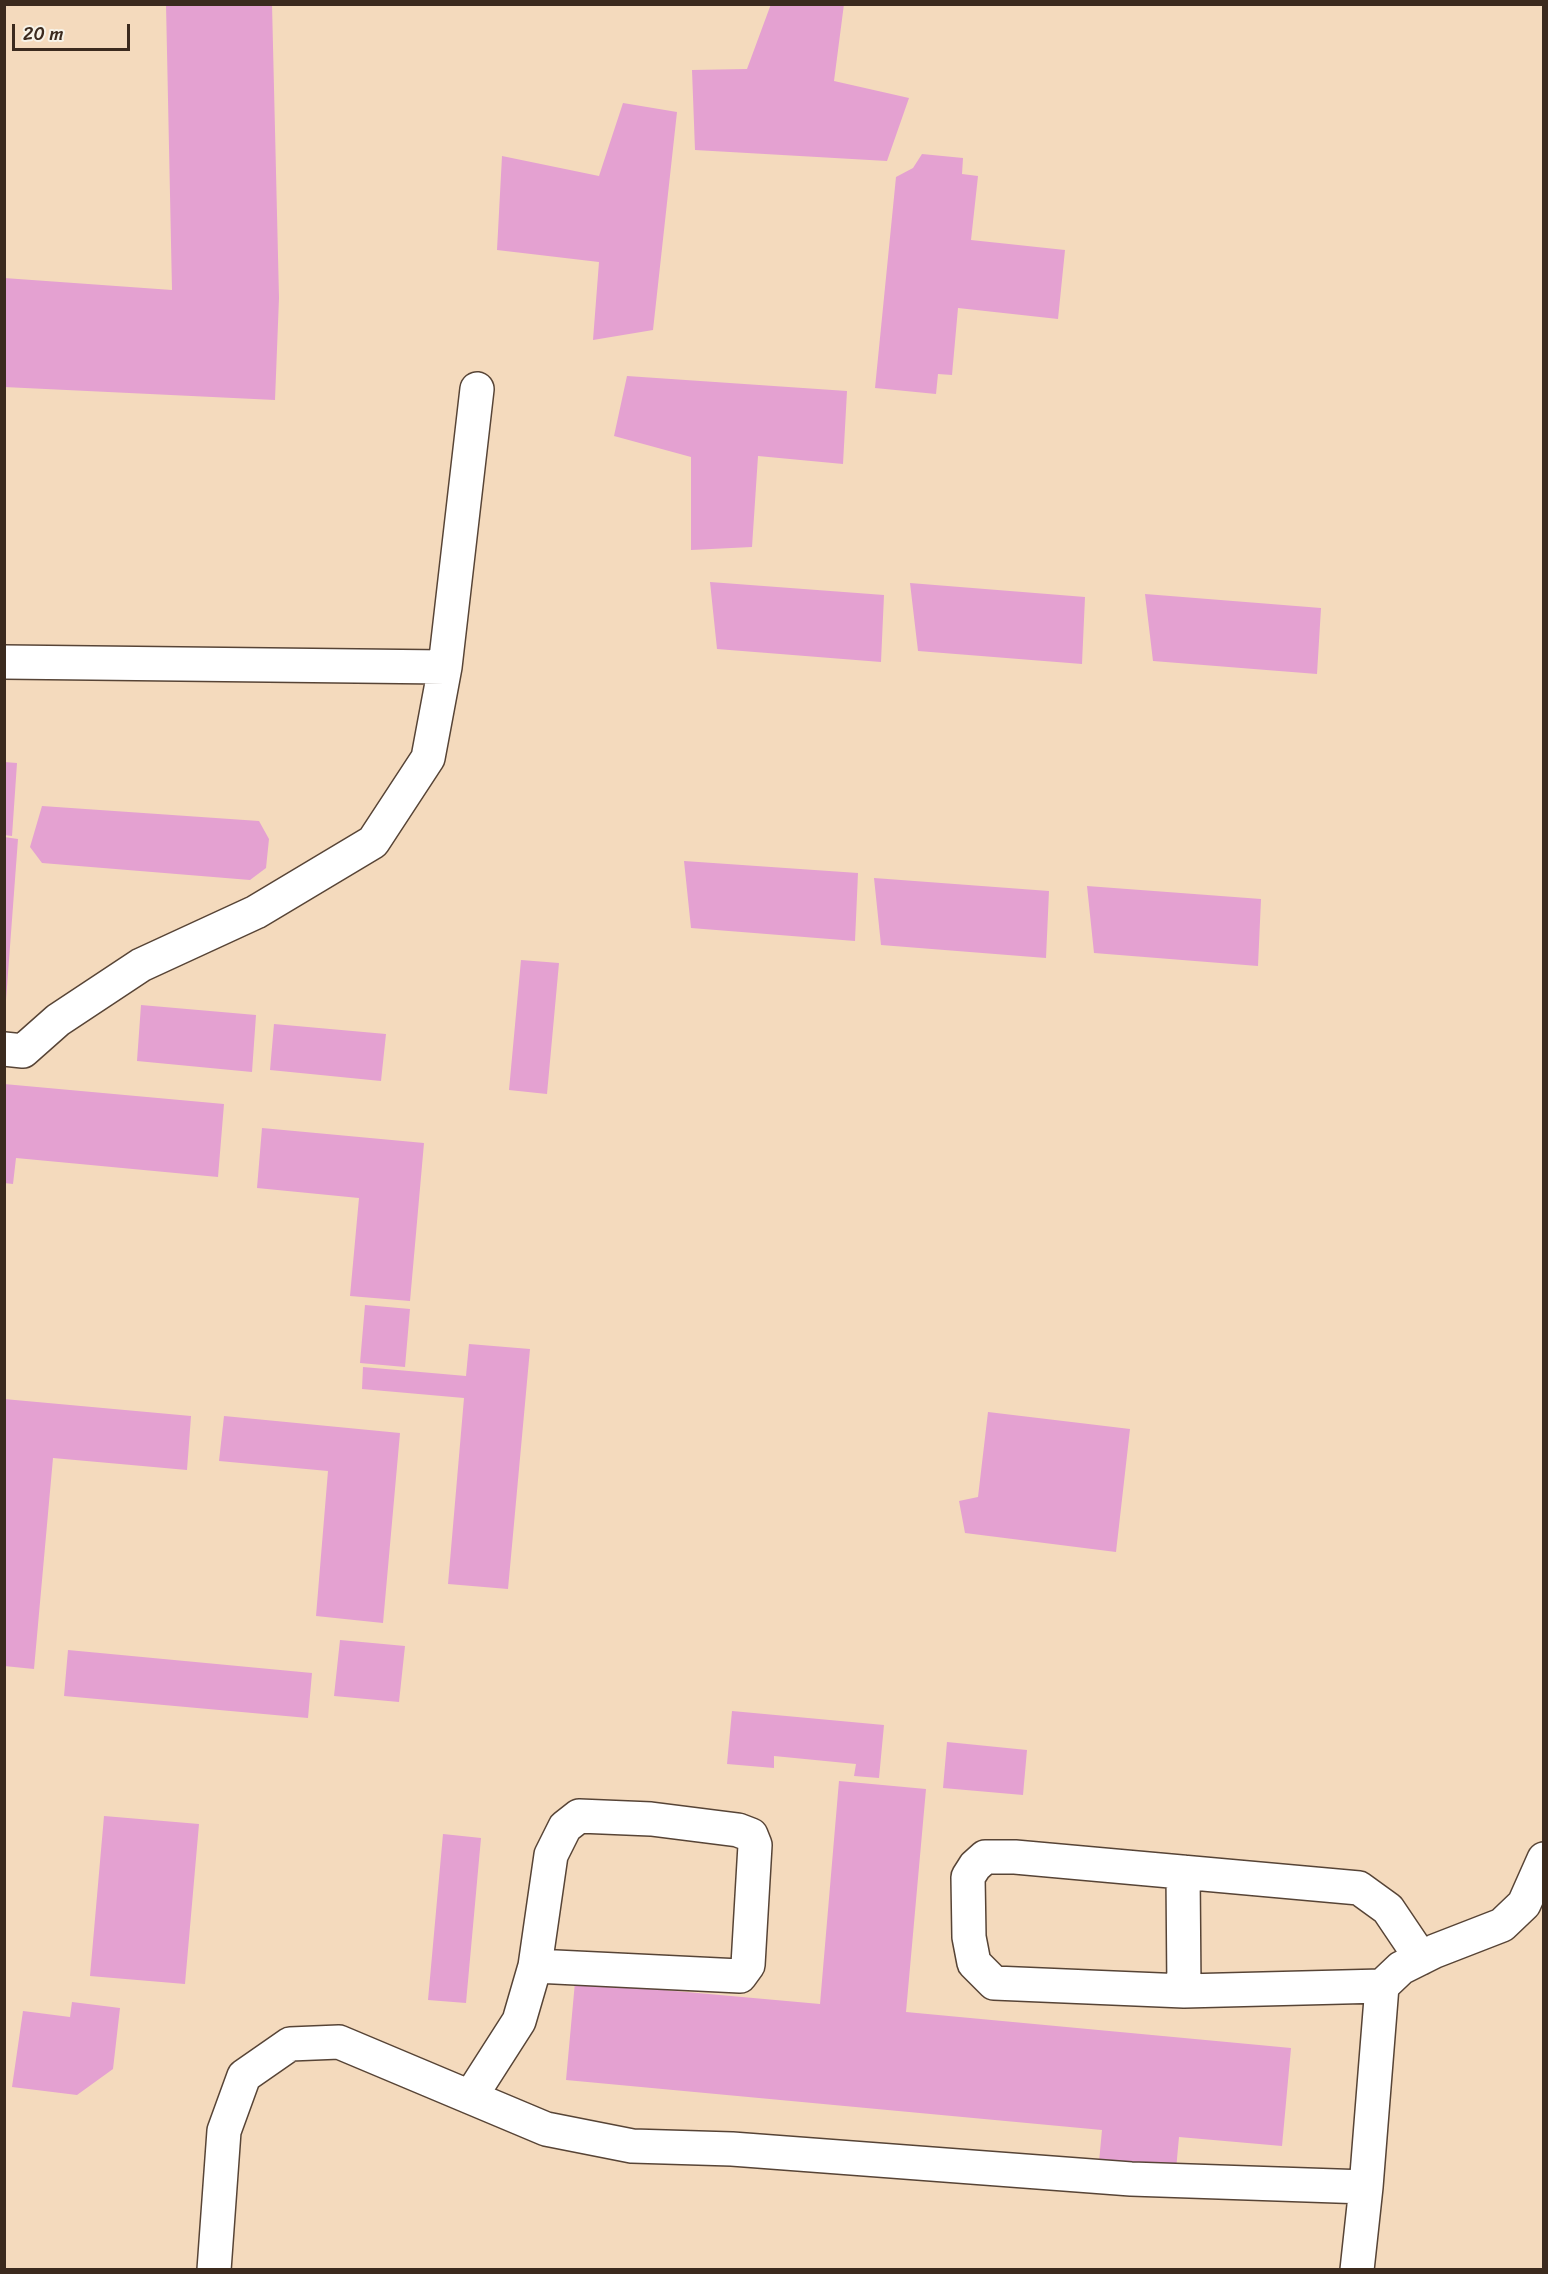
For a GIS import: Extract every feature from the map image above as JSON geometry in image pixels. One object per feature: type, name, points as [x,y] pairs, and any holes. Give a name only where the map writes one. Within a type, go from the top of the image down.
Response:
[{"type":"lane","points":[[4,1049],[23,1051],[58,1020],[141,965],[256,912],[373,842],[428,758],[445,667],[477,390]]},
{"type":"lane","points":[[4,662],[445,667]]},
{"type":"lane","points":[[471,2096],[519,2021],[536,1966],[551,1855],[564,1827],[579,1816],[651,1819],[738,1830],[752,1835],[755,1845],[748,1965],[740,1976],[536,1966]]},
{"type":"lane","points":[[1382,1986],[1184,1991],[994,1983],[974,1963],[969,1937],[968,1877],[985,1857],[1015,1857],[1359,1888],[1388,1909],[1421,1958]]},
{"type":"lane","points":[[1357,2270],[1382,1986],[1401,1968],[1502,1925],[1524,1904],[1544,1858]]},
{"type":"lane","points":[[1183,1872],[1184,1991]]},
{"type":"lane","points":[[214,2270],[224,2131],[244,2076],[290,2044],[339,2042],[546,2129],[632,2146],[732,2149],[1131,2179],[1366,2187]]},
{"type":"building","points":[[166,4],[272,4],[279,298],[275,400],[4,387],[4,278],[172,290]]},
{"type":"building","points":[[771,4],[844,4],[834,81],[909,98],[887,161],[695,150],[692,70],[747,69]]},
{"type":"building","points":[[623,103],[677,112],[653,330],[593,340],[599,262],[497,250],[502,156],[599,176]]},
{"type":"building","points":[[922,154],[963,158],[962,174],[978,176],[971,240],[1065,250],[1058,319],[958,308],[952,375],[938,374],[936,394],[875,388],[896,177],[913,168]]},
{"type":"building","points":[[627,376],[847,391],[843,464],[758,456],[752,547],[691,550],[691,457],[614,436]]},
{"type":"building","points":[[710,582],[884,595],[881,662],[717,649]]},
{"type":"building","points":[[910,583],[1085,597],[1082,664],[918,651]]},
{"type":"building","points":[[1145,594],[1321,608],[1317,674],[1153,661]]},
{"type":"building","points":[[4,762],[17,763],[12,836],[4,835]]},
{"type":"building","points":[[42,806],[259,821],[269,839],[266,868],[250,880],[42,863],[30,847]]},
{"type":"building","points":[[4,837],[18,839],[6,1000],[4,1000]]},
{"type":"building","points":[[684,861],[858,873],[855,941],[691,928]]},
{"type":"building","points":[[874,878],[1049,891],[1046,958],[881,945]]},
{"type":"building","points":[[1087,886],[1261,899],[1258,966],[1094,953]]},
{"type":"building","points":[[521,960],[559,963],[547,1094],[509,1090]]},
{"type":"building","points":[[141,1005],[256,1015],[252,1072],[137,1061]]},
{"type":"building","points":[[274,1024],[386,1034],[381,1081],[270,1070]]},
{"type":"building","points":[[4,1084],[224,1104],[218,1177],[16,1158],[13,1184],[4,1183]]},
{"type":"building","points":[[262,1128],[424,1143],[410,1301],[350,1296],[359,1198],[257,1188]]},
{"type":"building","points":[[365,1305],[410,1309],[405,1367],[360,1363]]},
{"type":"building","points":[[469,1344],[530,1349],[508,1589],[448,1584],[464,1398],[362,1389],[363,1367],[466,1376]]},
{"type":"building","points":[[4,1399],[191,1416],[187,1470],[53,1458],[34,1669],[4,1666]]},
{"type":"building","points":[[988,1412],[1130,1429],[1116,1552],[965,1533],[959,1501],[978,1497]]},
{"type":"building","points":[[224,1416],[400,1433],[383,1623],[316,1616],[328,1471],[219,1461]]},
{"type":"building","points":[[340,1640],[405,1646],[399,1702],[334,1696]]},
{"type":"building","points":[[68,1650],[312,1673],[308,1718],[64,1696]]},
{"type":"building","points":[[732,1711],[884,1725],[879,1778],[854,1776],[856,1764],[774,1756],[774,1768],[727,1764]]},
{"type":"building","points":[[947,1742],[1027,1750],[1023,1795],[943,1788]]},
{"type":"building","points":[[839,1781],[926,1789],[906,2012],[1291,2048],[1282,2146],[1179,2137],[1176,2170],[1099,2162],[1102,2130],[566,2080],[575,1982],[820,2004]]},
{"type":"building","points":[[104,1816],[199,1824],[185,1984],[90,1976]]},
{"type":"building","points":[[443,1834],[481,1838],[466,2003],[428,2000]]},
{"type":"building","points":[[72,2002],[120,2008],[113,2069],[77,2095],[12,2087],[23,2011],[70,2017]]}]
